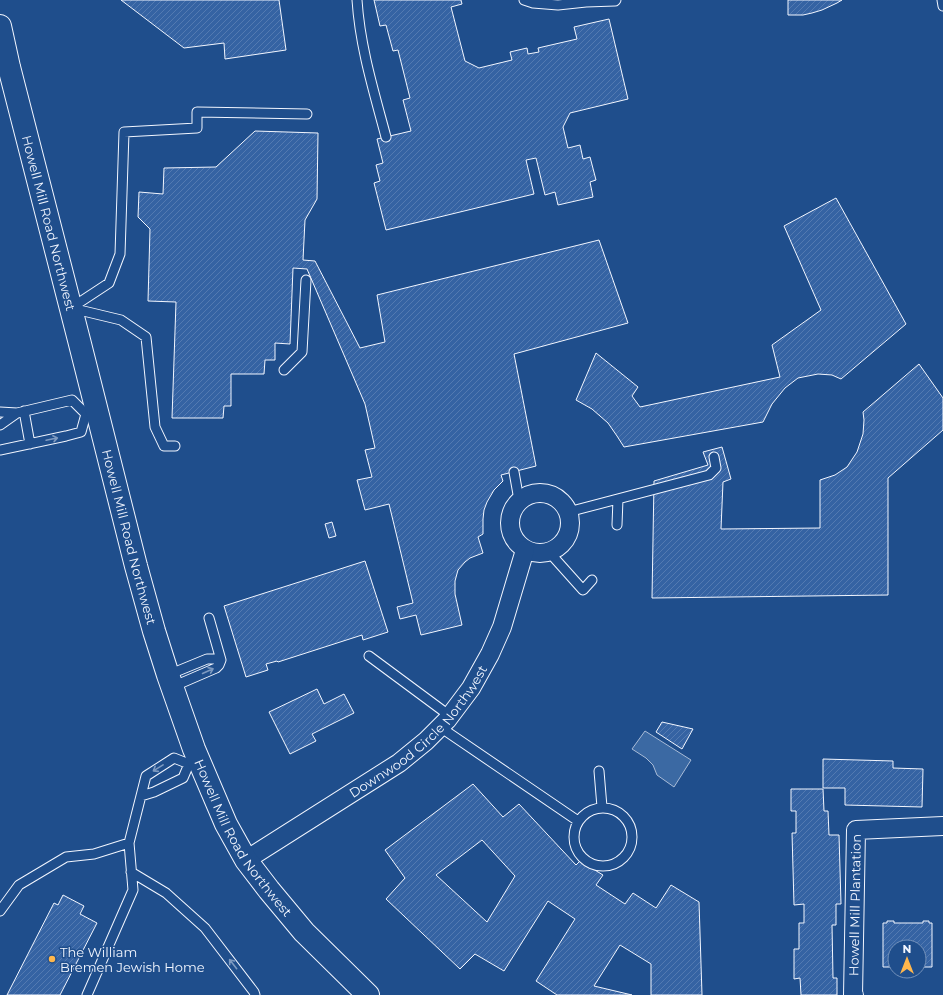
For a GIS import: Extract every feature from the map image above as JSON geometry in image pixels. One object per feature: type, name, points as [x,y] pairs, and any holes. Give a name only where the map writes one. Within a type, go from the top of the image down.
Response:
[{"type":"main road","name":"Howell Mill Road Northwest","points":[[0,26],[9,67],[71,308],[91,413],[154,631],[194,762],[246,860],[304,932],[368,995]]},
{"type":"street","points":[[538,493],[556,497],[568,512],[570,522],[569,532],[565,540],[550,552],[533,553],[525,550],[517,544],[512,536],[509,526],[511,512],[513,507],[520,500],[528,495],[538,493]]},
{"type":"street","name":"Downwood Circle Northwest","points":[[246,860],[399,763],[426,741],[445,722],[471,688],[490,654],[502,627],[525,550]]},
{"type":"street","name":"Howell Mill Plantation","points":[[854,995],[856,830],[943,826]]},
{"type":"lane","points":[[357,0],[358,15],[369,73],[386,137]]},
{"type":"lane","points":[[524,0],[533,3],[558,5],[616,0]]},
{"type":"lane","points":[[942,0],[943,6]]},
{"type":"lane","points":[[71,308],[110,283],[120,254],[124,132],[197,128],[197,112],[307,114]]},
{"type":"lane","points":[[284,370],[302,352],[306,280]]},
{"type":"lane","points":[[71,308],[121,320],[146,337],[155,427],[164,446],[175,446]]},
{"type":"lane","points":[[0,412],[20,412],[72,400],[91,413],[81,432],[0,450]]},
{"type":"lane","points":[[0,425],[20,412]]},
{"type":"lane","points":[[20,412],[30,444]]},
{"type":"lane","points":[[568,512],[709,475],[716,468],[714,457]]},
{"type":"lane","points":[[514,472],[520,500]]},
{"type":"lane","points":[[617,525],[618,499]]},
{"type":"lane","points":[[550,552],[583,590],[592,580]]},
{"type":"lane","points":[[170,681],[216,668],[219,665],[221,660],[209,618]]},
{"type":"lane","points":[[369,656],[445,722],[578,820]]},
{"type":"lane","points":[[170,681],[207,659],[221,660]]},
{"type":"lane","points":[[87,995],[133,890],[129,843],[146,776],[174,758],[194,762],[183,778],[154,792],[141,796]]},
{"type":"lane","points":[[599,771],[602,807]]},
{"type":"lane","points":[[602,807],[611,808],[619,812],[626,818],[631,826],[633,835],[632,844],[628,853],[622,860],[614,864],[604,866],[595,865],[587,861],[577,851],[573,838],[574,829],[578,820],[592,809],[602,807]]},
{"type":"lane","points":[[0,911],[19,885],[66,857],[94,854],[129,843]]},
{"type":"lane","points":[[131,872],[166,893],[205,928],[255,995]]},
{"type":"water","points":[[645,731],[691,760],[674,787],[657,775],[653,765],[646,758],[632,749]]},
{"type":"building","points":[[121,0],[279,0],[286,50],[225,59],[224,43],[184,48]]},
{"type":"building","points":[[374,0],[461,0],[462,4],[451,7],[465,61],[479,68],[512,60],[510,52],[527,48],[528,54],[539,52],[538,48],[577,39],[574,27],[609,19],[628,99],[570,113],[563,127],[568,148],[580,145],[583,159],[590,157],[596,180],[590,182],[593,197],[558,205],[555,192],[545,195],[536,158],[526,160],[534,194],[386,230],[374,183],[380,181],[376,165],[383,163],[377,139],[411,131],[403,100],[410,98],[398,50],[393,51],[386,25],[380,26]]},
{"type":"building","points":[[788,0],[842,0],[822,10],[812,13],[803,15],[788,15]]},
{"type":"building","points":[[255,131],[318,133],[317,199],[305,220],[303,260],[315,261],[360,348],[385,342],[377,295],[599,240],[628,323],[514,354],[536,466],[501,475],[503,481],[494,490],[487,502],[484,510],[483,534],[478,537],[483,553],[470,558],[465,562],[458,570],[455,581],[455,594],[462,625],[421,635],[416,615],[400,619],[397,607],[413,603],[389,504],[365,510],[357,480],[372,477],[365,450],[375,448],[365,404],[307,269],[293,268],[290,344],[275,343],[275,360],[265,360],[264,374],[231,374],[231,406],[224,406],[223,418],[172,418],[176,302],[148,301],[150,229],[138,217],[139,192],[163,194],[164,168],[216,167]]},
{"type":"building","points":[[836,198],[906,324],[841,379],[832,375],[818,374],[798,378],[785,388],[772,404],[763,422],[624,447],[608,423],[592,409],[576,400],[596,353],[638,387],[632,396],[640,407],[780,377],[772,345],[821,310],[784,226]]},
{"type":"building","points":[[919,364],[943,398],[943,430],[888,478],[888,595],[652,598],[654,481],[708,465],[703,452],[722,447],[731,479],[723,482],[721,529],[820,528],[820,480],[835,475],[847,467],[857,452],[863,434],[863,412]]},
{"type":"building","points":[[332,522],[336,536],[329,538],[325,524]]},
{"type":"building","points":[[365,561],[388,632],[363,640],[362,635],[278,662],[266,664],[268,670],[246,677],[224,606]]},
{"type":"building","points":[[317,689],[324,704],[344,694],[354,713],[312,734],[316,741],[290,754],[269,712]]},
{"type":"building","points":[[662,722],[693,729],[682,749],[656,732]]},
{"type":"building","points":[[823,759],[893,761],[893,768],[923,769],[922,807],[845,805],[845,788],[823,788]]},
{"type":"building","points":[[473,784],[503,817],[519,804],[576,865],[580,861],[603,875],[596,885],[625,904],[633,893],[656,908],[671,885],[699,902],[702,995],[651,995],[651,964],[620,945],[594,986],[632,995],[557,995],[536,981],[575,919],[548,901],[504,971],[475,954],[460,969],[386,899],[405,878],[385,850]],"holes":[[[482,840],[515,876],[487,922],[436,875]]]},
{"type":"building","points":[[791,789],[823,789],[824,811],[828,811],[829,835],[839,835],[841,904],[836,904],[836,925],[832,925],[833,978],[837,978],[837,995],[801,995],[800,978],[794,979],[794,949],[799,949],[799,923],[804,923],[804,904],[794,905],[792,833],[796,833],[796,811],[791,811]]},
{"type":"building","name":"The William Bremen Jewish Home","points":[[63,895],[84,906],[80,914],[97,923],[60,995],[7,995],[54,903],[58,905]]},
{"type":"building","points":[[887,921],[894,921],[894,923],[923,923],[923,921],[929,921],[929,923],[932,923],[932,967],[927,967],[927,939],[887,939],[887,967],[883,967],[883,923],[887,923]]},
{"type":"place","name":"The William Bremen Jewish Home","points":[[52,959]]}]
